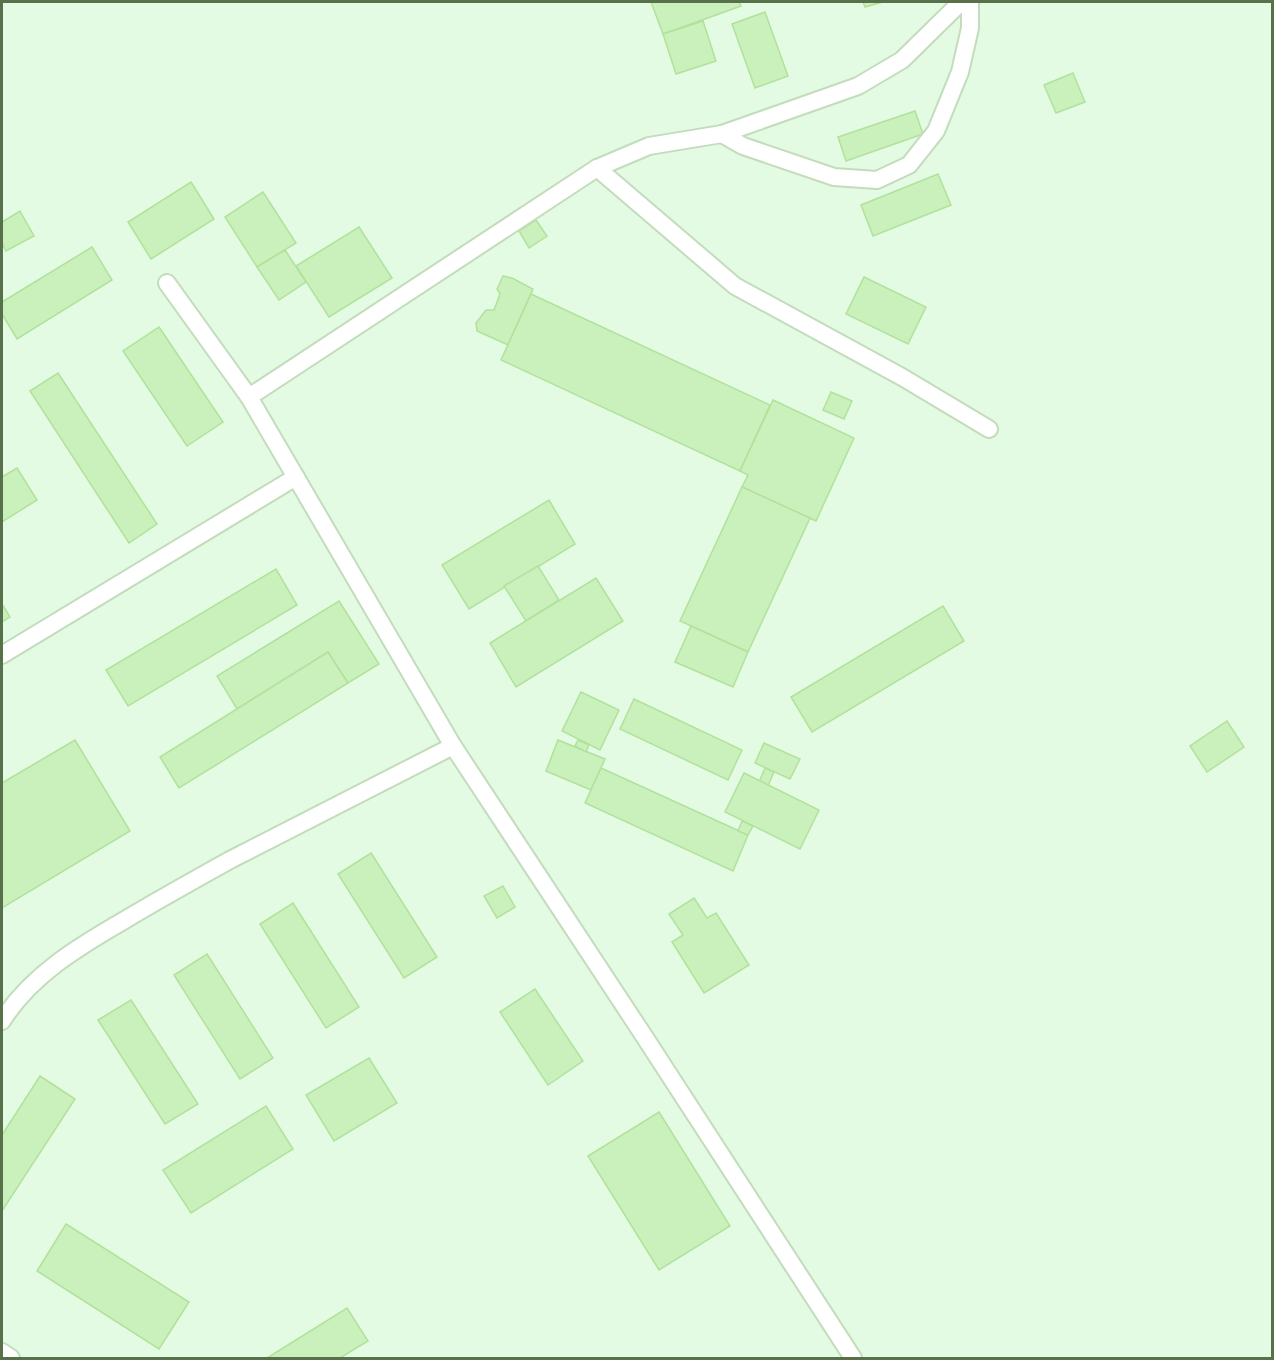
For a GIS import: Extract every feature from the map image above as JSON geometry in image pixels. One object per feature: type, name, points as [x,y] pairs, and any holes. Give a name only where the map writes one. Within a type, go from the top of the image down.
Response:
[{"type":"lane","points":[[249,397],[597,168],[649,146],[722,134],[858,86],[902,60],[961,2]]},
{"type":"lane","points":[[722,134],[743,146],[834,177],[877,180],[909,165],[936,131],[960,72],[970,28],[970,2]]},
{"type":"lane","points":[[597,168],[735,286],[902,377],[989,429]]},
{"type":"lane","points":[[167,283],[249,397],[453,746],[636,1023],[853,1359]]},
{"type":"lane","points":[[2,655],[296,477]]},
{"type":"lane","points":[[2,1021],[9,1010],[38,979],[71,952],[173,891],[331,807],[453,746]]},
{"type":"lane","points":[[2,1352],[11,1359]]},
{"type":"building","points":[[651,2],[739,2],[741,6],[663,34]]},
{"type":"building","points":[[863,2],[883,2],[865,7]]},
{"type":"building","points":[[765,12],[788,76],[755,88],[732,24]]},
{"type":"building","points":[[703,21],[716,61],[676,74],[663,34]]},
{"type":"building","points":[[1073,73],[1085,102],[1056,113],[1044,85]]},
{"type":"building","points":[[915,111],[923,134],[846,161],[838,137]]},
{"type":"building","points":[[938,174],[951,205],[873,236],[861,205]]},
{"type":"building","points":[[191,182],[214,219],[151,259],[128,222]]},
{"type":"building","points":[[263,192],[296,243],[257,267],[225,217]]},
{"type":"building","points":[[20,211],[34,236],[6,251],[2,243],[2,222]]},
{"type":"building","points":[[536,220],[547,236],[529,248],[519,231]]},
{"type":"building","points":[[359,227],[392,278],[329,317],[296,266]]},
{"type":"building","points":[[92,247],[112,280],[17,339],[2,314],[2,302]]},
{"type":"building","points":[[285,250],[306,282],[279,300],[257,267]]},
{"type":"building","points":[[503,276],[533,289],[508,345],[477,331],[476,323],[486,310],[494,310],[500,294],[497,289]]},
{"type":"building","points":[[864,277],[926,307],[908,344],[846,314]]},
{"type":"building","points":[[531,294],[770,405],[740,471],[501,360]]},
{"type":"building","points":[[159,327],[223,422],[187,446],[123,351]]},
{"type":"building","points":[[58,373],[157,524],[129,543],[30,391]]},
{"type":"building","points":[[831,392],[852,401],[844,419],[823,410]]},
{"type":"building","points":[[773,400],[854,438],[816,521],[742,487],[748,475],[740,471]]},
{"type":"building","points":[[17,468],[37,500],[2,522],[2,477]]},
{"type":"building","points":[[742,487],[810,518],[748,652],[680,621]]},
{"type":"building","points":[[549,500],[575,544],[469,609],[442,565]]},
{"type":"building","points":[[538,566],[559,600],[526,621],[504,586]]},
{"type":"building","points":[[276,569],[297,605],[128,706],[106,670]]},
{"type":"building","points":[[596,578],[623,621],[516,687],[490,643]]},
{"type":"building","points":[[339,601],[379,664],[348,683],[328,652],[237,709],[217,676]]},
{"type":"building","points":[[2,604],[10,617],[2,622]]},
{"type":"building","points":[[943,606],[964,641],[812,732],[791,697]]},
{"type":"building","points":[[691,626],[748,652],[733,687],[675,662]]},
{"type":"building","points":[[328,652],[348,683],[179,788],[160,757]]},
{"type":"building","points":[[581,692],[619,710],[600,750],[562,731]]},
{"type":"building","points":[[634,699],[742,750],[728,780],[620,729]]},
{"type":"building","points":[[1227,721],[1244,747],[1207,772],[1190,746]]},
{"type":"building","points":[[75,740],[130,831],[2,908],[2,783]]},
{"type":"building","points":[[558,740],[605,759],[591,790],[546,771]]},
{"type":"building","points":[[578,740],[589,745],[586,752],[575,746]]},
{"type":"building","points":[[764,743],[800,759],[790,779],[755,763]]},
{"type":"building","points":[[601,768],[748,835],[733,871],[585,803]]},
{"type":"building","points":[[765,768],[774,772],[768,786],[759,782]]},
{"type":"building","points":[[744,773],[819,810],[800,849],[725,812]]},
{"type":"building","points":[[742,821],[753,826],[748,835],[738,831]]},
{"type":"building","points":[[371,853],[437,957],[404,978],[338,874]]},
{"type":"building","points":[[503,886],[515,907],[497,918],[484,896]]},
{"type":"building","points":[[694,898],[707,918],[716,913],[749,965],[704,993],[672,942],[683,935],[669,914]]},
{"type":"building","points":[[293,903],[359,1007],[326,1028],[260,924]]},
{"type":"building","points":[[207,954],[273,1058],[240,1079],[174,975]]},
{"type":"building","points":[[535,989],[583,1061],[548,1085],[500,1012]]},
{"type":"building","points":[[131,1000],[198,1104],[165,1124],[98,1020]]},
{"type":"building","points":[[369,1058],[397,1103],[334,1141],[306,1095]]},
{"type":"building","points":[[40,1076],[75,1099],[2,1211],[2,1135]]},
{"type":"building","points":[[266,1106],[293,1149],[191,1213],[163,1170]]},
{"type":"building","points":[[659,1112],[730,1226],[659,1270],[588,1156]]},
{"type":"building","points":[[66,1224],[189,1302],[159,1349],[37,1271]]},
{"type":"building","points":[[347,1308],[368,1341],[340,1358],[267,1358]]}]
